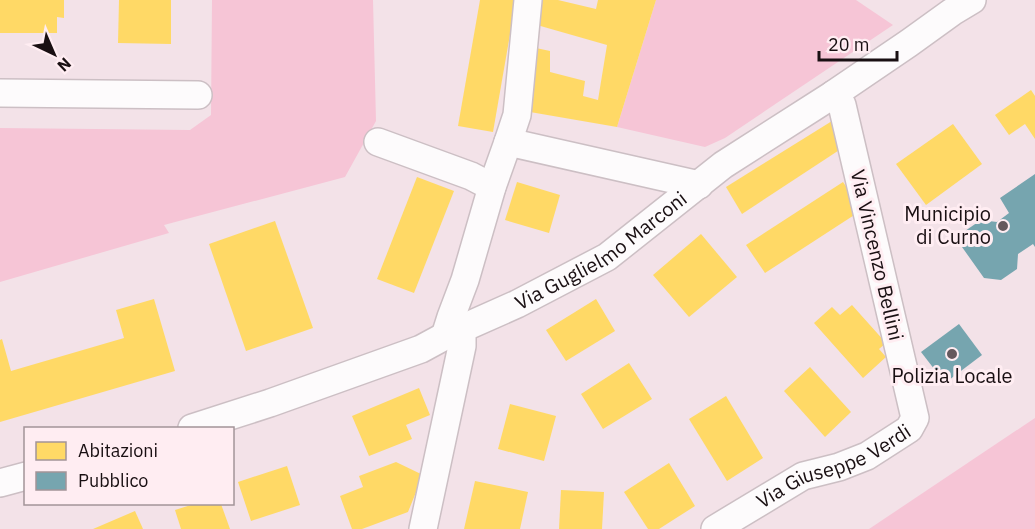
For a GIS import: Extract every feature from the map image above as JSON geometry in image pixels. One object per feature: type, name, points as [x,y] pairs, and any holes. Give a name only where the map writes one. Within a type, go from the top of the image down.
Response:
[{"type":"street","points":[[423,529],[462,346],[454,332],[451,317],[465,280],[492,187],[517,115],[528,0]]},
{"type":"street","name":"Via Guglielmo Marconi","points":[[198,427],[421,349],[517,304],[607,257],[723,165],[834,94],[972,0]]},
{"type":"street","points":[[0,93],[198,95]]},
{"type":"street","name":"Via Vincenzo Bellini","points":[[834,94],[842,105],[915,418]]},
{"type":"street","points":[[378,142],[471,176],[492,187]]},
{"type":"street","points":[[508,142],[699,185]]},
{"type":"street","name":"Via Giuseppe Verdi","points":[[715,529],[802,476],[839,467],[867,456],[909,429],[915,418]]},
{"type":"street","points":[[0,483],[24,477]]},
{"type":"shaded area","points":[[212,0],[373,0],[376,121],[345,177],[164,225],[169,233],[0,282],[0,128],[190,130],[211,115]]},
{"type":"shaded area","points":[[656,0],[856,0],[893,25],[725,138],[705,147],[617,127]]},
{"type":"shaded area","points":[[1035,418],[1035,529],[869,529]]},
{"type":"building: Abitazioni","points":[[0,0],[64,0],[64,18],[57,17],[57,33],[0,33]]},
{"type":"building: Abitazioni","points":[[119,0],[171,0],[171,44],[118,43]]},
{"type":"building: Abitazioni","points":[[480,0],[516,0],[493,132],[458,126]]},
{"type":"building: Abitazioni","points":[[538,0],[558,0],[596,9],[598,0],[656,0],[617,127],[530,112],[536,48],[550,51],[550,72],[585,81],[583,96],[598,100],[607,45],[537,25]]},
{"type":"building: Abitazioni","points":[[1031,90],[1035,96],[1035,139],[1025,124],[1009,135],[995,115]]},
{"type":"building: Abitazioni","points":[[832,121],[850,143],[742,214],[726,187]]},
{"type":"building: Abitazioni","points":[[953,124],[982,164],[926,205],[896,164]]},
{"type":"building: Abitazioni","points":[[417,177],[454,191],[414,293],[377,279]]},
{"type":"building: Abitazioni","points":[[517,182],[560,195],[549,233],[505,220]]},
{"type":"building: Abitazioni","points":[[843,182],[862,210],[765,273],[746,245]]},
{"type":"building: Abitazioni","points":[[275,221],[313,328],[246,351],[209,244]]},
{"type":"building: Abitazioni","points":[[701,234],[737,277],[689,317],[653,275]]},
{"type":"building: Abitazioni","points":[[154,299],[175,371],[0,422],[0,340],[2,339],[11,371],[124,338],[116,310]]},
{"type":"building: Abitazioni","points":[[596,299],[615,331],[566,361],[546,330]]},
{"type":"building: Abitazioni","points":[[852,305],[886,343],[879,349],[886,357],[863,378],[814,323],[832,307],[840,315]]},
{"type":"building: Abitazioni","points":[[629,363],[652,399],[603,429],[581,394]]},
{"type":"building: Abitazioni","points":[[810,367],[851,412],[825,437],[784,391]]},
{"type":"building: Abitazioni","points":[[419,388],[430,415],[406,425],[412,439],[369,456],[352,416]]},
{"type":"building: Abitazioni","points":[[726,396],[763,458],[727,481],[689,419]]},
{"type":"building: Abitazioni","points":[[510,404],[556,416],[544,461],[498,449]]},
{"type":"building: Abitazioni","points":[[396,462],[423,475],[408,512],[362,529],[352,529],[340,496],[363,487],[359,476]]},
{"type":"building: Abitazioni","points":[[669,463],[695,506],[659,529],[648,529],[624,492]]},
{"type":"building: Abitazioni","points":[[287,466],[300,505],[251,521],[238,482]]},
{"type":"building: Abitazioni","points":[[475,481],[528,492],[520,529],[464,529]]},
{"type":"building: Abitazioni","points":[[561,490],[604,492],[602,529],[559,529]]},
{"type":"building: Abitazioni","points":[[191,505],[221,505],[230,529],[181,529],[175,510]]},
{"type":"building: Abitazioni","points":[[135,511],[143,529],[93,529]]},
{"type":"building: Pubblico","name":"Municipio di Curno","points":[[1035,174],[1035,247],[1033,244],[1018,254],[1017,269],[1001,280],[984,278],[962,247],[965,231],[981,220],[997,222],[1009,213],[1000,198]]},
{"type":"building: Pubblico","name":"Polizia Locale","points":[[959,324],[982,355],[945,383],[921,352]]},
{"type":"place","name":"Municipio di Curno","points":[[1003,226]]},
{"type":"place","name":"Polizia Locale","points":[[952,354]]}]
